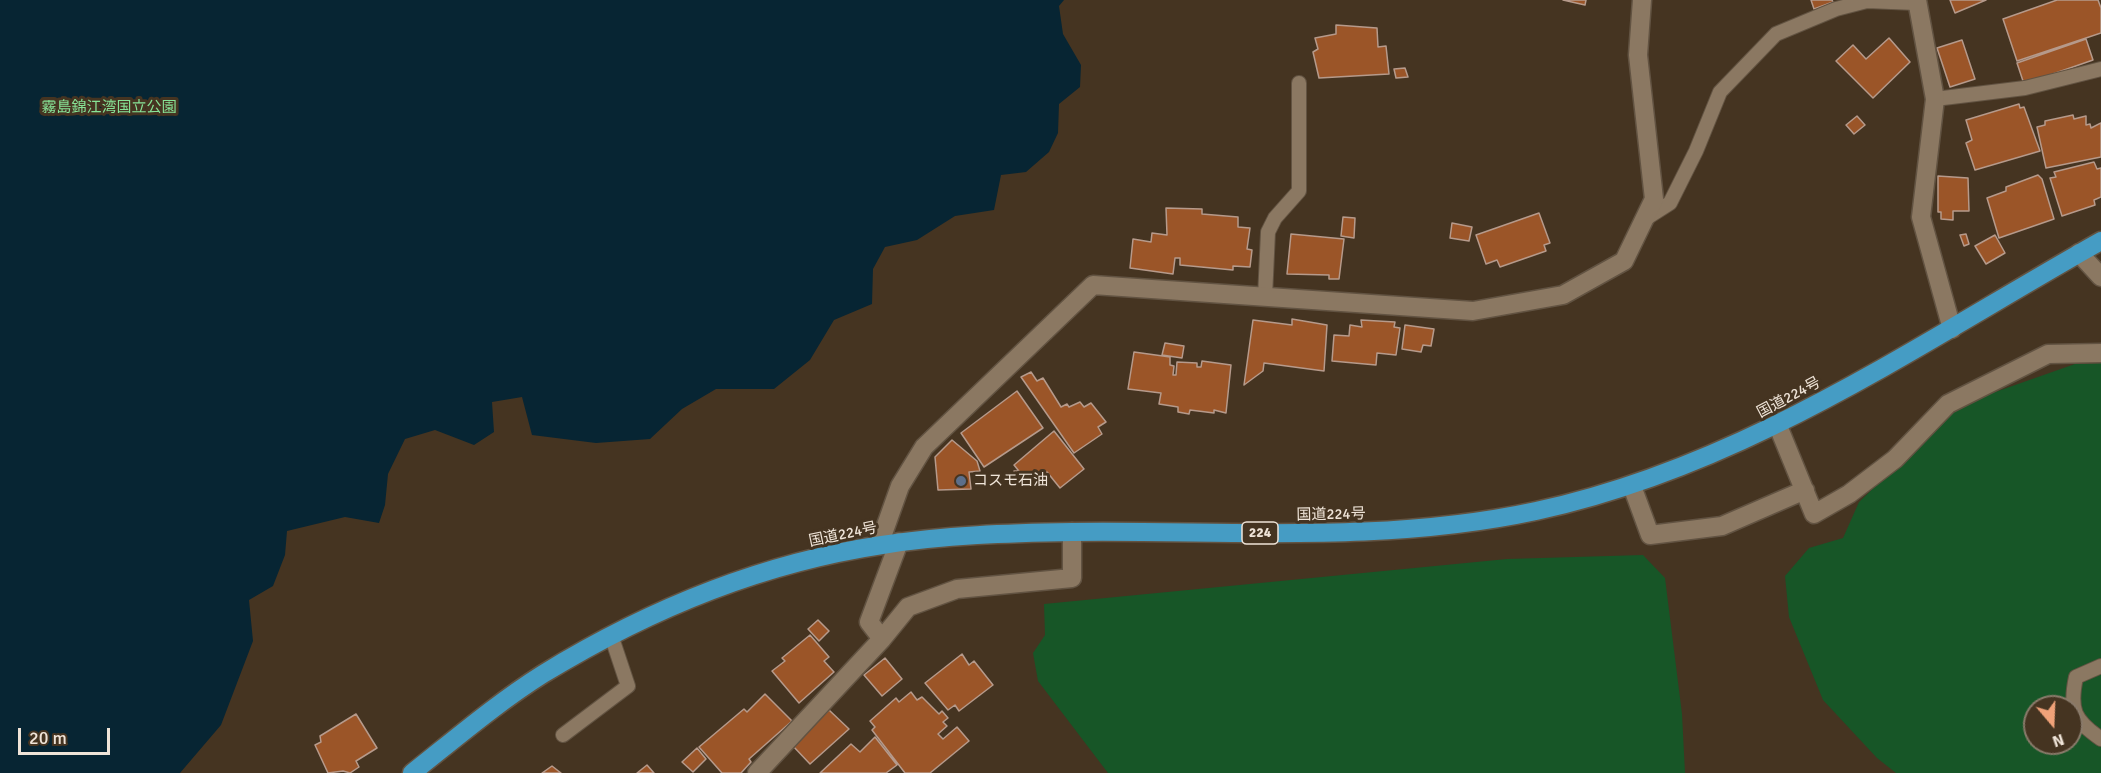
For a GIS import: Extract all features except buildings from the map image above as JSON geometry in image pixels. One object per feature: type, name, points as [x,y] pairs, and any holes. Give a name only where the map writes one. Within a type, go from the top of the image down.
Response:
[{"type":"highway","name":"国道224号","points":[[412,773],[540,676],[611,635],[682,603],[744,579],[824,556],[879,545],[951,537],[1072,532],[1347,534],[1439,528],[1536,511],[1632,486],[1778,426],[1952,329],[2101,241]]},
{"type":"street","points":[[879,545],[900,486],[924,447],[1093,285],[1473,311],[1563,295],[1624,261],[1654,200],[1638,55],[1642,0]]},
{"type":"street","points":[[1916,1],[1935,99],[1921,217],[1952,329]]},
{"type":"street","points":[[2079,253],[2101,277]]},
{"type":"street","points":[[1778,426],[1814,514],[1849,494],[1895,459],[1948,404],[2048,354],[2101,353]]},
{"type":"street","points":[[1632,486],[1650,535],[1722,526],[1805,490]]},
{"type":"street","points":[[757,773],[882,639],[908,607],[957,589],[1072,578],[1072,532]]},
{"type":"street","points":[[882,639],[868,622],[899,543]]},
{"type":"lane","points":[[1644,219],[1670,203],[1696,151],[1720,92],[1776,34],[1836,9],[1867,1],[1916,1]]},
{"type":"lane","points":[[1935,99],[2025,88],[2101,69]]},
{"type":"lane","points":[[1265,297],[1268,232],[1275,218],[1299,191],[1299,83]]},
{"type":"lane","points":[[563,735],[628,686],[611,635]]},
{"type":"lane","points":[[2101,666],[2076,677],[2071,700],[2079,724],[2101,739]]},
{"type":"green space","points":[[2101,363],[2101,773],[1896,773],[1877,758],[1823,700],[1789,617],[1785,576],[1809,548],[1843,538],[1859,502],[1961,404],[2075,364]]},
{"type":"green space","points":[[1643,555],[1665,578],[1682,714],[1685,773],[1108,773],[1038,681],[1033,653],[1045,635],[1044,604],[1507,559]]},
{"type":"water","points":[[0,0],[1064,0],[1059,6],[1063,34],[1081,65],[1080,87],[1059,104],[1058,133],[1049,152],[1026,172],[1001,175],[994,210],[955,216],[917,240],[885,247],[873,269],[872,304],[834,320],[810,360],[774,389],[716,389],[682,409],[650,439],[596,443],[532,435],[522,397],[492,402],[494,432],[474,445],[435,430],[405,439],[388,474],[385,505],[379,523],[345,517],[287,531],[285,555],[273,586],[249,600],[253,641],[221,725],[180,773],[0,773]]},
{"type":"place","name":"コスモ石油","points":[[961,481]]},
{"type":"park label","name":"霧島錦江湾国立公園","points":[[109,108]]}]
